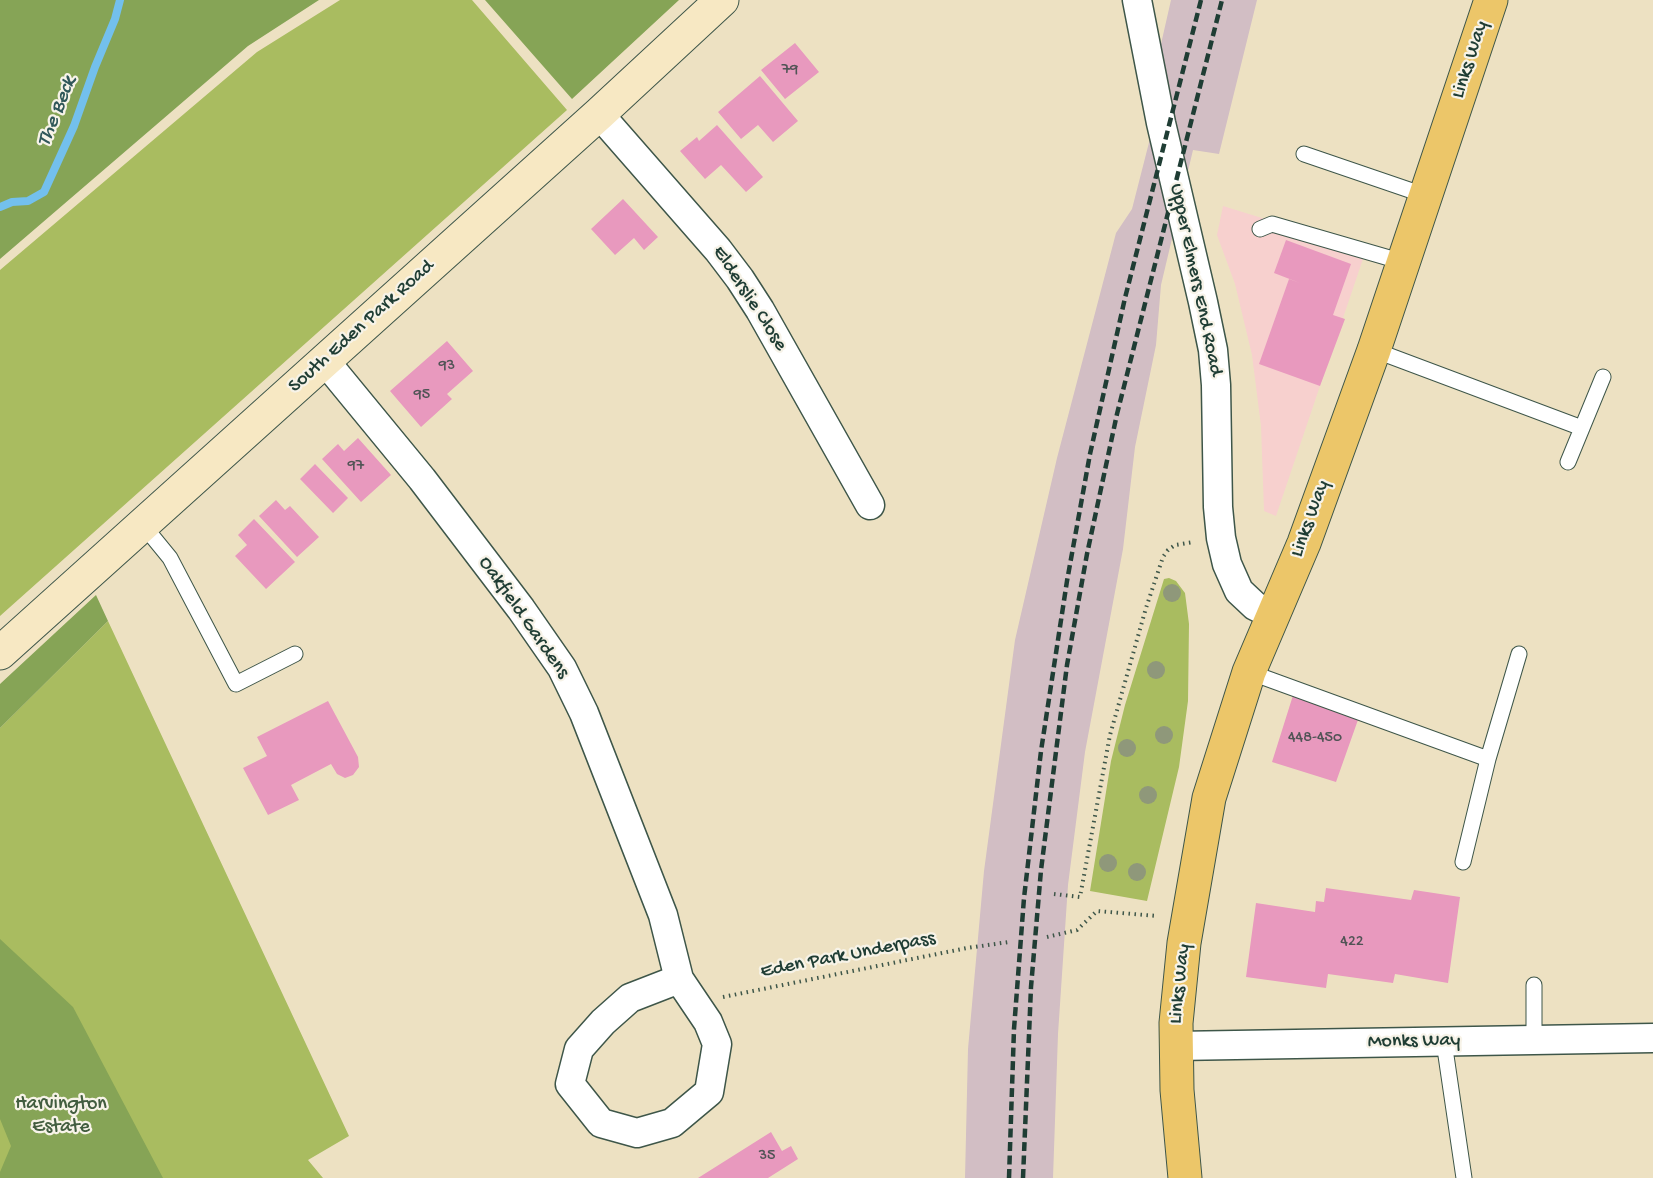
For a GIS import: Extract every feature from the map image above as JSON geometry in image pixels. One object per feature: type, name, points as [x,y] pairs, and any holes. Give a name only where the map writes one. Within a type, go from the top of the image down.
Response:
[{"type":"main road","name":"South Eden Park Road","points":[[0,653],[599,114],[722,0]]},
{"type":"main road","name":"Links Way","points":[[1176,1046],[1178,996],[1209,798],[1249,672],[1304,543],[1374,350],[1491,0]]},
{"type":"main road","points":[[1176,1046],[1178,1117],[1185,1178]]},
{"type":"street","name":"Upper Elmers End Road","points":[[1137,0],[1161,123],[1213,350],[1221,538],[1227,564],[1239,591],[1256,606],[1273,615]]},
{"type":"street","name":"Elderslie Close","points":[[599,114],[718,250],[740,279],[760,310],[870,505]]},
{"type":"street","name":"Oakfield Gardens","points":[[325,361],[422,479],[521,609],[562,668],[584,713],[663,915],[686,991],[708,1022],[717,1044],[709,1092],[672,1123],[637,1133],[601,1123],[570,1084],[579,1049],[603,1022],[630,998],[686,991]]},
{"type":"street","name":"Monks Way","points":[[1176,1046],[1653,1038]]},
{"type":"lane","points":[[1304,154],[1427,196]]},
{"type":"lane","points":[[1260,229],[1272,224],[1403,262]]},
{"type":"lane","points":[[1374,350],[1582,428]]},
{"type":"lane","points":[[1568,462],[1603,377]]},
{"type":"lane","points":[[142,525],[170,558],[236,684],[295,654]]},
{"type":"lane","points":[[1463,862],[1488,759],[1519,654]]},
{"type":"lane","points":[[1249,672],[1488,759]]},
{"type":"lane","points":[[1534,985],[1534,1040]]},
{"type":"lane","points":[[1444,1042],[1464,1178]]},
{"type":"path","points":[[1054,894],[1080,897],[1110,735],[1126,674],[1163,557],[1175,545],[1221,538]]},
{"type":"path","points":[[1047,937],[1077,930],[1097,911],[1155,915],[1188,921]]},
{"type":"path","name":"Eden Park Underpass","points":[[686,991],[1009,942]]},
{"type":"shaded area","points":[[1171,0],[1257,0],[1219,154],[1193,150],[1161,285],[1156,345],[1135,447],[1123,549],[1085,752],[1068,885],[1058,1034],[1053,1178],[965,1178],[968,1049],[984,871],[1015,640],[1057,458],[1116,233],[1132,209],[1165,80],[1161,44]]},
{"type":"shaded area","points":[[1223,206],[1366,250],[1276,516],[1264,511],[1261,426],[1252,355],[1235,284],[1217,235]]},
{"type":"green space","points":[[0,0],[319,0],[248,46],[0,259]]},
{"type":"green space","points":[[340,0],[472,0],[567,110],[0,616],[0,270],[257,52]]},
{"type":"green space","points":[[485,0],[679,0],[572,99]]},
{"type":"green space","points":[[1169,578],[1176,581],[1185,593],[1189,624],[1188,701],[1179,767],[1147,901],[1090,891],[1111,761],[1125,705],[1164,579]]},
{"type":"green space","points":[[96,595],[108,621],[0,728],[0,684]]},
{"type":"green space","points":[[108,621],[349,1136],[308,1160],[323,1178],[0,1178],[0,728]]},
{"type":"green space","name":"Harvington Estate","points":[[0,939],[73,1007],[163,1178],[0,1178],[0,1172],[11,1146],[0,1119]]},
{"type":"building","points":[[795,43],[819,72],[785,99],[761,70]]},
{"type":"building","points":[[760,76],[798,121],[773,142],[758,125],[741,139],[718,112]]},
{"type":"building","points":[[717,125],[763,177],[746,192],[721,165],[705,179],[680,151],[697,137],[699,141]]},
{"type":"building","points":[[623,199],[658,237],[644,250],[634,238],[615,255],[591,229]]},
{"type":"building","points":[[1286,240],[1351,264],[1333,315],[1345,319],[1320,386],[1259,364],[1289,279],[1300,283],[1274,273]]},
{"type":"building","points":[[447,341],[473,371],[447,394],[452,399],[421,427],[390,391]]},
{"type":"building","points":[[358,438],[391,475],[361,502],[322,459],[338,444],[344,451]]},
{"type":"building","points":[[315,464],[348,498],[333,513],[300,479]]},
{"type":"building","points":[[276,500],[285,510],[290,506],[319,537],[297,557],[259,516]]},
{"type":"building","points":[[254,519],[295,562],[266,589],[235,556],[247,545],[238,535]]},
{"type":"building","points":[[1295,689],[1359,717],[1336,782],[1272,762]]},
{"type":"building","points":[[328,701],[358,757],[359,767],[353,775],[345,778],[337,774],[331,764],[291,785],[299,800],[268,815],[243,768],[267,756],[257,737]]},
{"type":"building","points":[[1326,888],[1411,900],[1414,890],[1460,897],[1448,983],[1395,974],[1393,983],[1328,974],[1326,988],[1246,977],[1256,903],[1315,912],[1316,901],[1324,902]]},
{"type":"building","points":[[771,1132],[782,1151],[791,1146],[798,1159],[768,1178],[698,1178]]},
{"type":"waterway","name":"The Beck","points":[[0,207],[12,202],[28,201],[44,192],[74,126],[115,19],[120,0]]},
{"type":"railway","points":[[1009,1178],[1014,1029],[1024,898],[1041,751],[1067,581],[1090,454],[1125,298],[1201,0]]},
{"type":"railway","points":[[1023,1178],[1031,987],[1041,870],[1067,665],[1087,554],[1117,414],[1222,0]]}]
